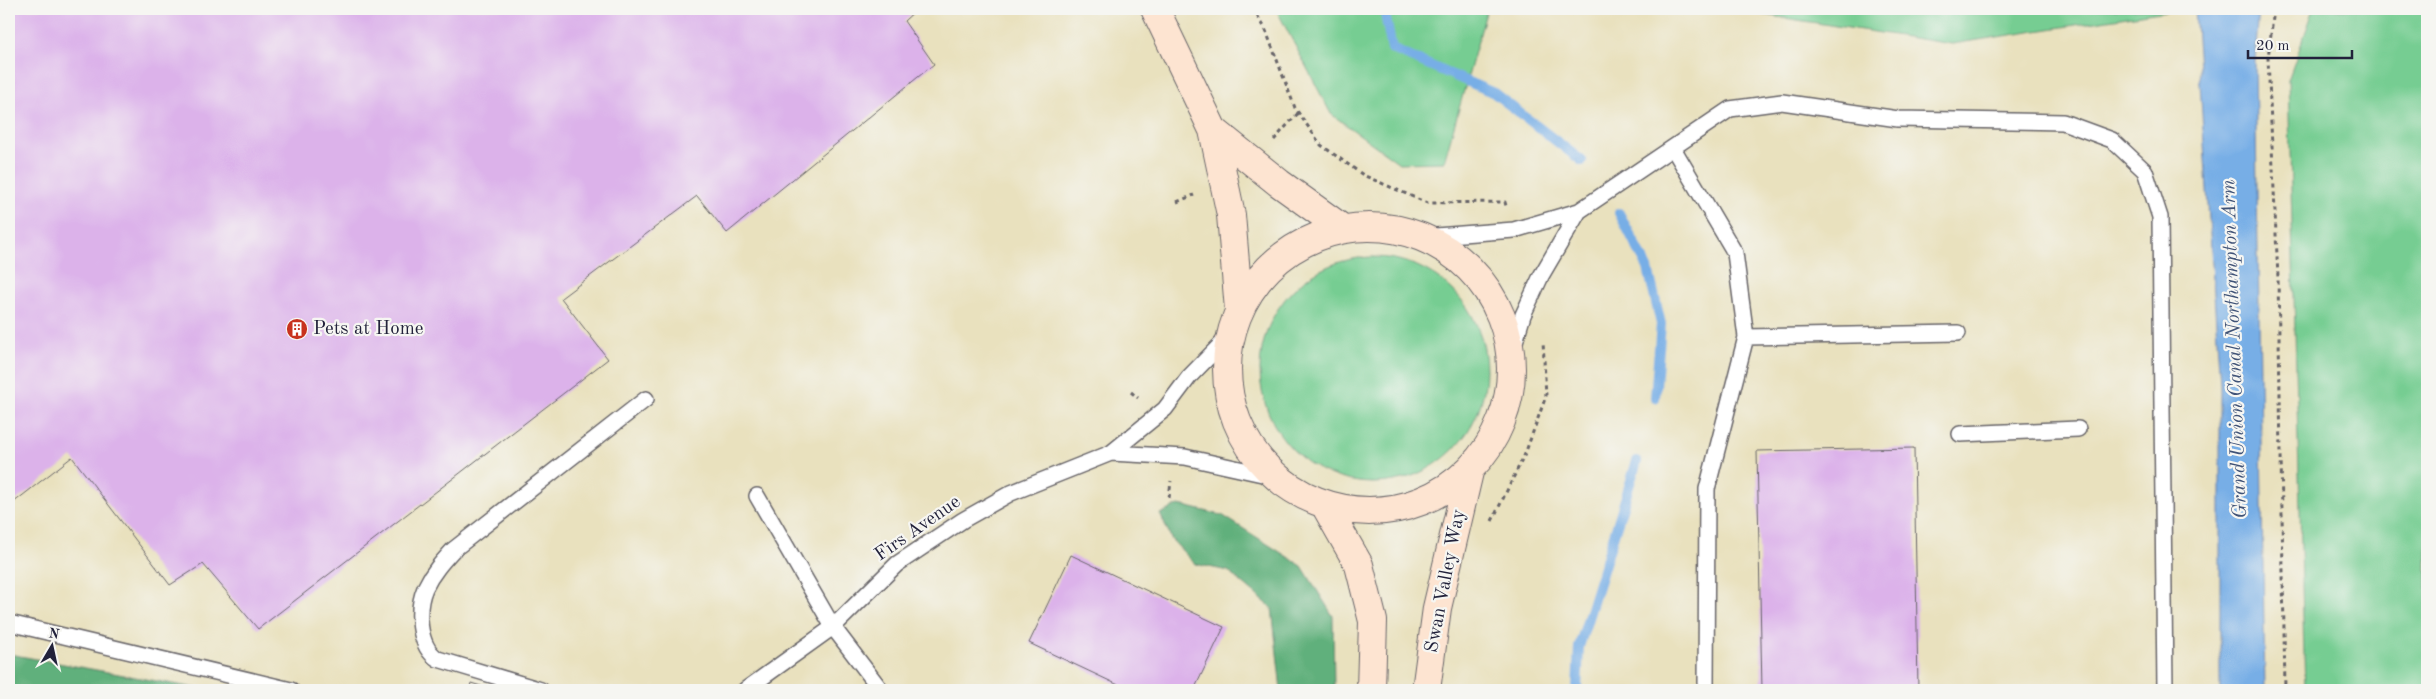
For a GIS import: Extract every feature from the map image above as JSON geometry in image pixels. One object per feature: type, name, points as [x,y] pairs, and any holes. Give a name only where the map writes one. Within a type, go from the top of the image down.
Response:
[{"type":"street","points":[[1155,9],[1213,130],[1231,215],[1235,322],[1226,374],[1233,413],[1251,450],[1276,476],[1313,500],[1325,505],[1352,511],[1394,510],[1434,496],[1469,472],[1494,439],[1508,402],[1511,355],[1504,322],[1486,287],[1458,257],[1423,237],[1383,227],[1343,229],[1304,242],[1272,265],[1251,289],[1235,322]]},
{"type":"street","points":[[1213,130],[1279,183],[1343,229]]},
{"type":"street","name":"Swan Valley Way","points":[[1426,690],[1437,608],[1469,472]]},
{"type":"street","points":[[1325,505],[1359,566],[1373,621],[1370,690]]},
{"type":"lane","points":[[1423,237],[1514,230],[1579,211],[1730,109],[1782,102],[1898,119],[2063,122],[2112,140],[2145,171],[2160,217],[2165,690]]},
{"type":"lane","points":[[1673,148],[1736,253],[1746,337],[1707,489],[1706,690]]},
{"type":"lane","points":[[1511,355],[1523,315],[1579,211]]},
{"type":"lane","name":"Firs Avenue","points":[[745,690],[833,627],[897,564],[963,520],[1011,493],[1111,453],[1165,409],[1235,322]]},
{"type":"lane","points":[[1746,337],[1958,333]]},
{"type":"lane","points":[[541,690],[430,654],[425,646],[421,613],[424,590],[436,568],[453,550],[646,399]]},
{"type":"lane","points":[[1960,434],[2078,429]]},
{"type":"lane","name":"Firs Avenue","points":[[1111,453],[1185,457],[1276,476]]},
{"type":"lane","points":[[757,496],[833,627],[881,690]]},
{"type":"lane","points":[[9,623],[290,690]]},
{"type":"path","points":[[1253,9],[1264,28],[1295,108],[1320,145],[1363,175],[1427,203],[1505,202],[1514,230]]},
{"type":"path","points":[[2274,9],[2268,58],[2278,278],[2285,690]]},
{"type":"path","points":[[1488,530],[1525,454],[1546,396],[1543,335]]},
{"type":"green space","points":[[1276,9],[1487,9],[1444,162],[1399,163],[1331,114]]},
{"type":"green space","points":[[1743,9],[2179,9],[1952,44],[1752,13]]},
{"type":"green space","points":[[2314,9],[2427,9],[2427,690],[2305,690],[2288,80]]},
{"type":"green space","points":[[1373,257],[1395,259],[1426,270],[1453,290],[1473,317],[1484,348],[1486,370],[1484,392],[1473,423],[1453,450],[1426,470],[1395,481],[1373,483],[1351,481],[1320,470],[1293,450],[1273,423],[1262,392],[1260,370],[1262,348],[1273,317],[1293,290],[1320,270],[1351,259]]},
{"type":"green space","points":[[1179,505],[1222,515],[1302,566],[1333,616],[1334,690],[1281,690],[1272,608],[1228,571],[1195,564],[1172,540],[1160,514]]},
{"type":"green space","points":[[9,654],[206,690],[9,690]]},
{"type":"water","name":"Grand Union Canal Northampton Arm","points":[[2195,9],[2259,9],[2255,61],[2265,690],[2220,690],[2220,384]]},
{"type":"building","name":"Pets at Home","points":[[9,9],[917,9],[904,21],[934,64],[727,233],[697,196],[561,298],[608,359],[258,629],[203,564],[170,585],[72,457],[9,506]]},
{"type":"building","points":[[1914,448],[1918,690],[1762,690],[1757,451]]},
{"type":"building","points":[[1071,555],[1224,627],[1194,690],[1129,690],[1029,643]]},
{"type":"building","points":[[471,683],[494,690],[469,690]]},
{"type":"waterway","points":[[1384,9],[1392,49],[1494,93],[1582,161]]},
{"type":"waterway","points":[[1619,213],[1648,268],[1661,324],[1655,398]]},
{"type":"waterway","points":[[1577,690],[1579,647],[1637,461]]},
{"type":"place","name":"Pets at Home","points":[[297,329]]}]
